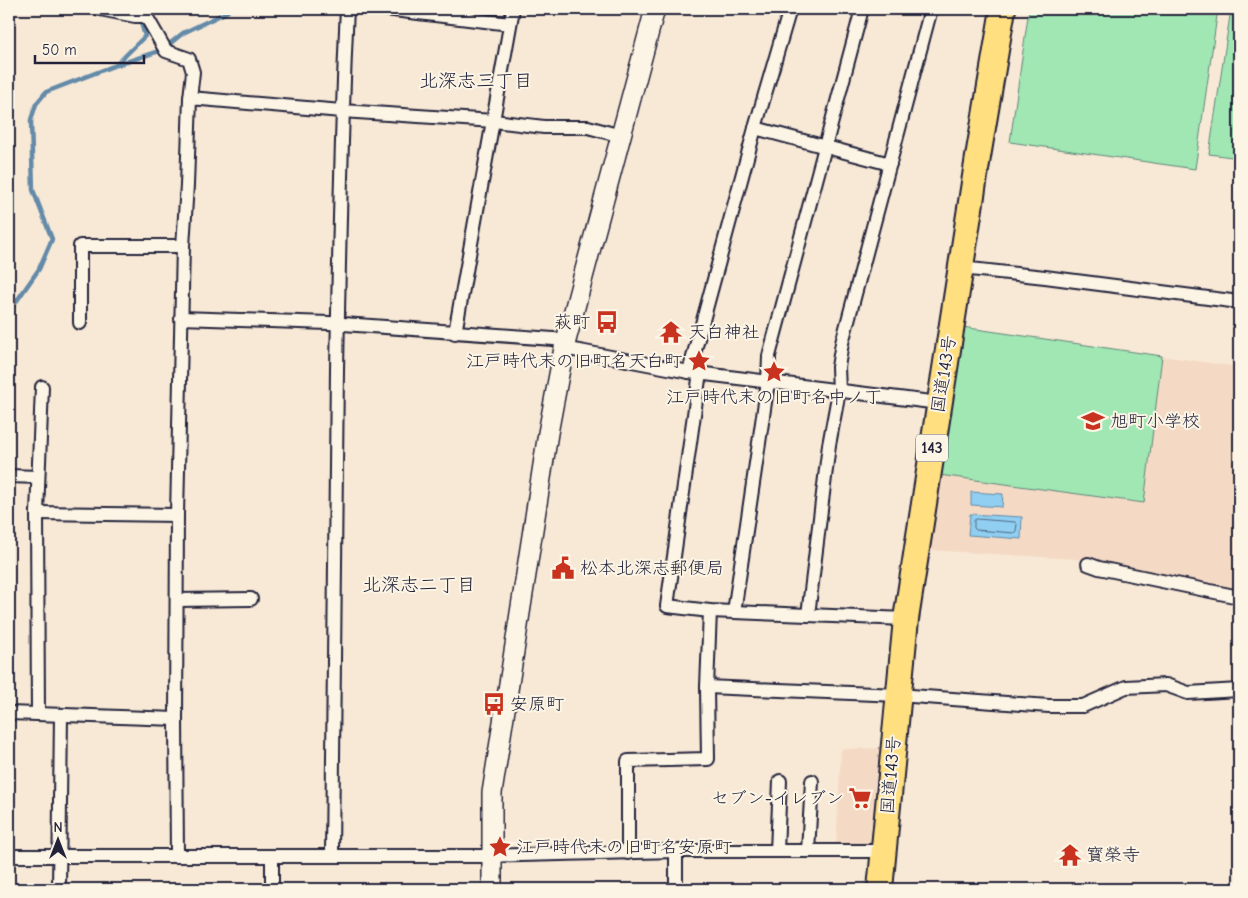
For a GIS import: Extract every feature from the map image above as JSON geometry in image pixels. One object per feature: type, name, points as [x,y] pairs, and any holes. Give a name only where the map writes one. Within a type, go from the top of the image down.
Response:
[{"type":"highway","name":"国道143号","points":[[880,889],[906,619],[1003,9]]},
{"type":"street","points":[[100,9],[146,16],[166,51],[189,59],[193,72],[182,246],[177,514],[177,856]]},
{"type":"street","points":[[332,855],[338,324],[342,111],[347,9]]},
{"type":"street","points":[[392,9],[510,24]]},
{"type":"street","points":[[455,333],[513,9]]},
{"type":"street","points":[[492,889],[492,793],[548,433],[565,344],[655,9]]},
{"type":"street","points":[[790,9],[755,128],[695,372],[667,606],[710,611],[906,619]]},
{"type":"street","points":[[734,612],[768,382],[769,356],[862,9]]},
{"type":"street","points":[[808,615],[829,445],[839,391],[838,367],[842,343],[931,9]]},
{"type":"street","points":[[190,98],[494,121],[544,127],[588,127],[621,136]]},
{"type":"street","points":[[755,128],[890,164]]},
{"type":"street","points":[[80,323],[80,246],[182,246]]},
{"type":"street","points":[[961,268],[1239,302]]},
{"type":"street","points":[[181,318],[338,324],[565,344],[695,372],[939,403]]},
{"type":"street","points":[[38,714],[37,513],[42,387]]},
{"type":"street","points":[[9,476],[38,477]]},
{"type":"street","points":[[37,513],[177,514]]},
{"type":"street","points":[[1088,564],[1099,568],[1239,597]]},
{"type":"street","points":[[178,600],[251,599]]},
{"type":"street","points":[[628,853],[628,761],[708,759],[707,687],[710,611]]},
{"type":"street","points":[[707,687],[898,695],[1049,706],[1083,706],[1126,687],[1166,685],[1188,693],[1239,690]]},
{"type":"street","points":[[9,712],[176,719]]},
{"type":"street","points":[[59,889],[61,715]]},
{"type":"street","points":[[777,851],[780,780]]},
{"type":"street","points":[[808,851],[812,781]]},
{"type":"street","points":[[676,851],[676,889]]},
{"type":"street","points":[[9,856],[491,856],[676,851],[884,851]]},
{"type":"street","points":[[272,856],[272,889]]},
{"type":"shaded area","name":"旭町小学校","points":[[962,327],[1239,367],[1239,594],[1089,560],[927,550]]},
{"type":"shaded area","name":"セブン-イレブン","points":[[886,748],[875,847],[836,846],[841,749]]},
{"type":"green space","points":[[1029,9],[1218,9],[1195,169],[1010,142]]},
{"type":"green space","points":[[1231,9],[1239,9],[1239,158],[1209,154]]},
{"type":"green space","points":[[962,327],[1162,356],[1144,503],[939,475]]},
{"type":"water","points":[[971,492],[1003,494],[1002,507],[971,505]]},
{"type":"water","points":[[970,514],[1022,517],[1021,539],[968,535]]},
{"type":"waterway","points":[[9,312],[39,269],[52,239],[33,190],[31,120],[36,104],[46,92],[116,65],[145,36],[137,9]]},
{"type":"waterway","points":[[167,46],[183,33],[227,12],[229,9]]},
{"type":"waterway","points":[[117,65],[159,51]]},
{"type":"place","name":"萩町","points":[[607,322]]},
{"type":"place","name":"天白神社","points":[[671,332]]},
{"type":"place","name":"江戸時代末の旧町名天白町","points":[[699,361]]},
{"type":"place","name":"江戸時代末の旧町名中ノ丁","points":[[774,372]]},
{"type":"place","name":"旭町小学校","points":[[1093,421]]},
{"type":"place","name":"松本北深志郵便局","points":[[563,568]]},
{"type":"place","name":"安原町","points":[[494,704]]},
{"type":"place","name":"セブン-イレブン","points":[[860,798]]},
{"type":"place","name":"江戸時代末の旧町名安原町","points":[[500,847]]},
{"type":"place","name":"寳榮寺","points":[[1070,855]]},
{"type":"district","name":"北深志三丁目","points":[[476,81]]},
{"type":"district","name":"北深志二丁目","points":[[419,585]]}]
